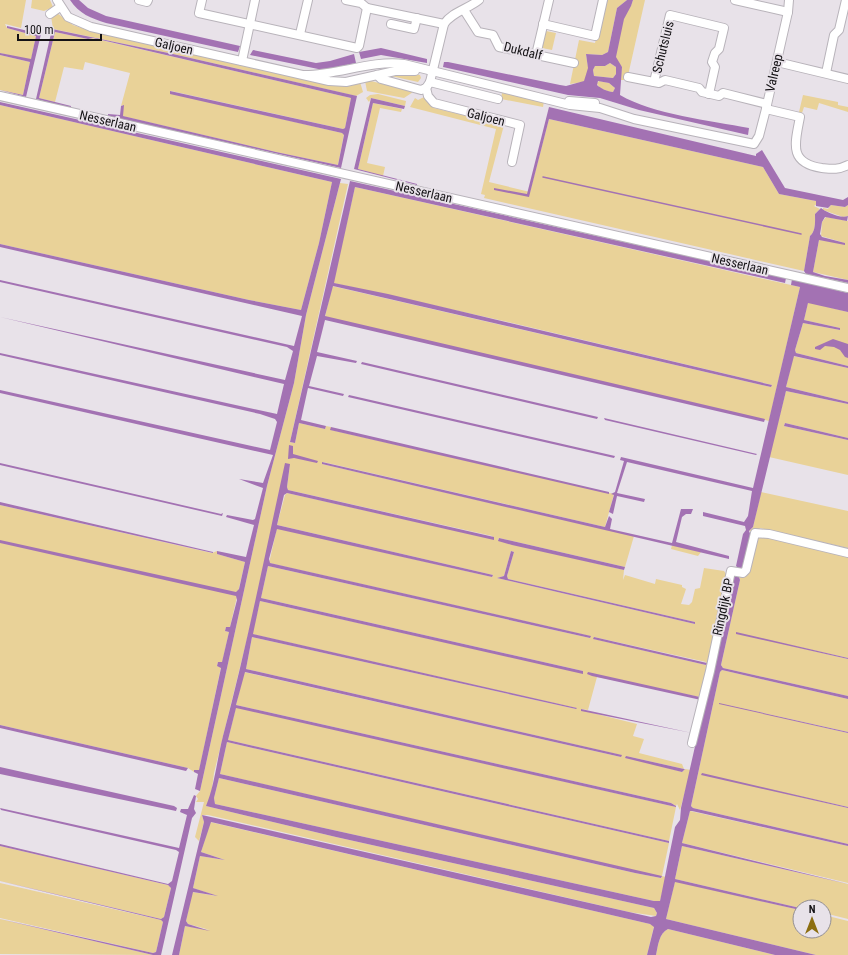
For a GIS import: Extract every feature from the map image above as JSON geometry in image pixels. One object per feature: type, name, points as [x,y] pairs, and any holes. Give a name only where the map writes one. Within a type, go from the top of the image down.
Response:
[{"type":"street","points":[[138,0],[147,2],[148,0]]},
{"type":"street","points":[[202,0],[199,12],[357,48],[359,46],[364,4]]},
{"type":"street","points":[[243,58],[255,0]]},
{"type":"street","points":[[300,34],[308,0]]},
{"type":"street","points":[[346,0],[444,24]]},
{"type":"street","points":[[428,85],[444,24],[449,17],[464,10],[479,0]]},
{"type":"street","points":[[536,54],[549,0]]},
{"type":"street","points":[[543,24],[595,36],[603,0]]},
{"type":"street","points":[[735,0],[788,12]]},
{"type":"street","name":"Valreep","points":[[754,144],[759,136],[777,62],[788,12],[789,0]]},
{"type":"street","points":[[826,74],[834,35],[845,22],[846,0]]},
{"type":"street","name":"Galjoen","points":[[50,14],[59,4],[68,17],[91,27],[243,58],[329,81],[346,82],[410,70],[432,72]]},
{"type":"street","name":"Dukdalf","points":[[464,10],[478,32],[493,35],[500,47],[530,55],[536,54],[574,63]]},
{"type":"street","name":"Schutsluis","points":[[654,82],[670,15],[724,28],[719,49],[715,53],[712,62],[715,67],[709,94]]},
{"type":"street","points":[[391,24],[414,29],[416,18]]},
{"type":"street","name":"Galjoen","points":[[305,75],[324,75],[377,63],[390,62],[547,98],[600,103],[660,124],[754,144]]},
{"type":"street","points":[[777,62],[848,79]]},
{"type":"street","name":"Galjoen","points":[[377,75],[381,79],[421,90],[428,85],[498,100]]},
{"type":"street","name":"Schutsluis","points":[[628,77],[659,83],[665,80],[699,88],[702,92],[709,94],[719,96],[723,94],[800,117],[795,143],[796,153],[802,163],[813,167],[839,170],[848,164]]},
{"type":"street","name":"Galjoen","points":[[428,85],[428,96],[434,103],[520,125],[512,162]]},
{"type":"street","name":"Nesserlaan","points":[[0,96],[848,288]]},
{"type":"street","name":"Ringdijk BP","points":[[692,743],[710,671],[731,571],[743,573],[746,570],[755,533],[769,534],[848,553]]},
{"type":"shaded area","points":[[0,0],[26,0],[21,28],[5,24],[7,28],[36,36],[31,60],[0,53]]},
{"type":"shaded area","points":[[32,0],[50,0],[53,7],[44,11],[31,8]]},
{"type":"shaded area","points":[[70,0],[79,0],[88,8],[106,16],[240,46],[238,52],[106,23],[81,12]]},
{"type":"shaded area","points":[[605,0],[627,0],[617,8],[608,52],[602,55],[586,54],[588,76],[586,80],[583,82],[570,84],[579,40],[595,43]]},
{"type":"shaded area","points":[[627,0],[633,0],[624,19],[616,57],[622,67],[620,95],[633,102],[665,112],[749,128],[748,135],[639,110],[600,98],[568,95],[443,67],[444,62],[448,62],[566,86],[584,81],[588,68],[586,54],[602,55],[608,52],[617,8]],"holes":[[[610,63],[616,67],[616,74],[613,78],[594,76],[593,70],[595,66],[605,66]],[[598,81],[609,83],[615,88],[613,92],[602,89],[597,85]]]},
{"type":"shaded area","points":[[633,0],[645,0],[627,80],[620,80],[622,67],[616,60],[618,38],[622,22]]},
{"type":"shaded area","points":[[57,13],[73,25],[90,31],[312,80],[360,82],[363,92],[356,96],[173,54],[53,29],[51,16]]},
{"type":"shaded area","points":[[7,26],[41,34],[26,97],[0,90],[23,95],[30,62],[0,55],[0,53],[31,59],[36,36],[7,28]]},
{"type":"shaded area","points":[[52,29],[173,54],[357,96],[341,168],[108,116],[108,114],[120,115],[121,106],[124,105],[123,116],[338,165],[344,135],[342,133],[170,94],[170,91],[343,129],[345,128],[351,98],[93,38],[88,39],[55,32],[39,98],[71,106],[71,108],[36,99]]},
{"type":"shaded area","points":[[546,31],[556,33],[552,50],[542,48]]},
{"type":"shaded area","points":[[55,32],[88,39],[92,38],[351,98],[345,128],[343,129],[171,91],[170,93],[342,133],[344,134],[338,165],[122,116],[123,105],[121,106],[130,73],[85,62],[83,70],[64,67],[55,102],[39,98]]},
{"type":"shaded area","points":[[381,48],[427,59],[427,63],[381,55],[361,59],[359,52]]},
{"type":"shaded area","points":[[253,50],[316,63],[330,61],[354,54],[356,63],[323,70],[250,55]]},
{"type":"shaded area","points":[[0,55],[30,62],[23,95],[0,90]]},
{"type":"shaded area","points":[[610,63],[616,67],[616,74],[613,78],[594,76],[593,70],[595,66],[605,66]]},
{"type":"shaded area","points":[[400,73],[420,75],[421,78],[418,82],[391,76]]},
{"type":"shaded area","points":[[367,80],[413,92],[404,98],[367,91],[365,81]]},
{"type":"shaded area","points":[[599,81],[609,83],[615,88],[613,92],[599,87],[597,83]]},
{"type":"shaded area","points":[[502,93],[544,101],[543,107],[501,99]]},
{"type":"shaded area","points":[[378,94],[406,101],[405,106],[371,98],[369,102],[366,98],[370,95]]},
{"type":"shaded area","points":[[803,95],[838,102],[838,105],[848,107],[848,112],[819,103],[817,110],[804,107],[802,113],[799,112]]},
{"type":"shaded area","points":[[424,97],[434,108],[504,125],[489,182],[530,192],[549,119],[763,167],[779,194],[816,201],[817,204],[814,206],[820,209],[815,214],[814,229],[810,236],[804,271],[484,198],[485,195],[481,194],[496,129],[410,107],[415,98],[418,100]]},
{"type":"shaded area","points":[[371,98],[405,106],[404,109],[373,103],[358,169],[417,185],[354,169]]},
{"type":"shaded area","points":[[0,102],[341,179],[306,315],[294,383],[267,486],[200,791],[195,789],[198,774],[194,772],[194,770],[199,770],[221,668],[217,666],[218,662],[222,662],[229,632],[225,631],[226,627],[230,627],[237,600],[236,596],[0,543],[0,540],[236,592],[239,589],[245,562],[217,554],[217,551],[246,557],[254,525],[226,517],[227,515],[253,520],[255,519],[263,488],[239,479],[263,483],[273,455],[0,393],[0,390],[270,450],[277,422],[275,419],[260,414],[0,355],[0,353],[277,414],[284,384],[0,317],[285,380],[293,351],[287,347],[0,282],[0,280],[294,346],[302,316],[0,247],[0,244],[249,300],[301,310],[319,243],[332,182],[0,105]]},
{"type":"shaded area","points":[[373,103],[402,109],[401,112],[380,108],[367,163],[385,167],[383,176],[358,169]]},
{"type":"shaded area","points":[[0,105],[332,182],[319,243],[301,310],[249,300],[0,244]]},
{"type":"shaded area","points":[[549,107],[756,156],[756,154],[762,150],[785,188],[843,200],[848,197],[848,205],[845,207],[831,205],[828,208],[816,206],[816,201],[779,194],[763,167],[549,119],[529,197],[494,190],[494,188],[527,194]]},
{"type":"shaded area","points":[[350,181],[786,278],[785,283],[355,187],[334,283],[388,294],[772,385],[771,387],[333,286],[325,316],[765,419],[764,422],[325,320],[317,352],[357,361],[356,363],[317,356],[309,386],[344,394],[343,396],[308,388],[301,420],[326,426],[325,429],[299,423],[295,443],[290,442]]},
{"type":"shaded area","points":[[340,183],[348,184],[290,442],[295,443],[299,423],[325,429],[326,426],[331,427],[331,430],[614,494],[605,527],[323,462],[322,464],[634,536],[625,567],[499,538],[498,540],[624,570],[623,580],[625,575],[655,584],[656,579],[682,585],[682,587],[686,589],[681,604],[689,605],[692,602],[695,589],[700,588],[704,568],[724,571],[728,577],[700,697],[592,676],[597,677],[588,710],[581,709],[637,724],[633,736],[644,739],[639,753],[682,764],[684,769],[626,756],[682,772],[685,769],[691,770],[680,810],[677,804],[676,806],[671,803],[236,705],[244,672],[621,757],[621,755],[246,669],[252,637],[576,709],[252,634],[260,601],[583,673],[583,671],[261,598],[268,566],[590,638],[590,636],[269,563],[277,528],[492,577],[493,575],[277,525],[285,495],[287,493],[494,539],[492,536],[288,490],[287,487],[290,464],[214,773],[211,797],[206,806],[336,837],[654,908],[657,913],[656,916],[629,912],[208,815],[202,815],[204,822],[199,841],[195,837],[204,802],[196,802],[198,799],[196,796],[200,791],[267,486],[294,383],[306,315]],"holes":[[[511,551],[514,552],[507,576],[508,579],[695,622],[695,624],[497,578],[504,576]],[[594,637],[706,662],[706,665],[594,639]]]},
{"type":"shaded area","points":[[355,187],[800,287],[769,421],[325,317],[332,286],[771,387],[772,385],[508,322],[333,283]]},
{"type":"shaded area","points":[[831,205],[845,207],[848,205],[848,216],[843,217],[823,210],[823,208],[828,209]]},
{"type":"shaded area","points":[[821,208],[837,216],[848,216],[847,221],[825,217],[822,222],[820,234],[822,237],[845,243],[845,245],[819,240],[813,272],[825,276],[848,280],[848,283],[806,274],[804,271],[810,236],[814,229],[815,214]]},
{"type":"shaded area","points":[[826,217],[848,221],[848,280],[813,272],[819,240],[845,243],[821,236],[822,222]]},
{"type":"shaded area","points":[[792,279],[848,293],[848,312],[808,303],[804,320],[840,328],[840,330],[803,323],[795,350],[796,353],[848,366],[848,368],[794,356],[786,387],[848,402],[848,404],[786,391],[753,527],[749,531],[751,536],[744,566],[740,570],[736,566],[743,534],[746,530],[745,526],[703,516],[703,512],[744,522],[748,516],[752,491],[627,462],[617,493],[645,499],[644,502],[617,496],[613,514],[609,512],[614,495],[611,494],[615,492],[624,461],[620,460],[621,457],[753,488],[800,287],[791,285]]},
{"type":"shaded area","points":[[808,302],[848,312],[848,366],[796,353],[795,350],[803,323],[840,330],[840,328],[804,320]]},
{"type":"shaded area","points":[[833,339],[848,344],[848,358],[845,357],[840,350],[834,347],[825,346],[820,350],[815,349],[815,347]]},
{"type":"shaded area","points":[[793,356],[848,368],[848,402],[786,387]]},
{"type":"shaded area","points":[[362,362],[598,417],[597,419],[361,364]]},
{"type":"shaded area","points":[[786,391],[848,404],[848,438],[785,423],[784,426],[848,440],[848,475],[769,457]]},
{"type":"shaded area","points":[[349,395],[615,456],[614,458],[348,397]]},
{"type":"shaded area","points":[[604,418],[757,454],[605,420]]},
{"type":"shaded area","points":[[785,423],[848,438],[848,440],[784,426]]},
{"type":"shaded area","points":[[331,427],[609,492],[609,494],[330,430]]},
{"type":"shaded area","points":[[289,445],[293,446],[293,454],[318,461],[317,463],[294,458],[288,459]]},
{"type":"shaded area","points":[[322,462],[605,527],[609,516],[612,519],[610,529],[672,543],[681,509],[693,509],[691,514],[686,514],[682,517],[676,542],[729,556],[729,559],[322,464]]},
{"type":"shaded area","points":[[0,463],[221,514],[223,513],[222,516],[0,465]]},
{"type":"shaded area","points":[[285,463],[290,464],[287,487],[288,490],[494,537],[494,540],[287,493],[284,495],[277,525],[493,575],[492,577],[277,529],[269,559],[270,563],[591,636],[590,638],[268,566],[261,598],[583,671],[583,674],[260,601],[253,634],[577,708],[576,709],[252,637],[246,669],[622,755],[621,757],[245,672],[236,705],[671,803],[676,807],[236,708],[228,740],[669,841],[669,843],[227,742],[220,774],[662,876],[661,878],[219,778],[214,798],[215,804],[654,901],[660,901],[675,827],[680,820],[681,808],[734,575],[738,574],[740,580],[721,665],[723,668],[848,696],[848,699],[722,670],[720,672],[691,806],[693,808],[848,844],[848,846],[692,811],[690,811],[682,843],[848,884],[682,846],[675,879],[792,906],[792,908],[675,882],[666,919],[816,955],[775,955],[668,929],[661,937],[656,955],[647,955],[654,927],[650,924],[211,822],[201,852],[225,860],[200,856],[193,888],[218,896],[193,892],[186,921],[188,924],[210,931],[185,926],[179,955],[172,955],[204,822],[202,815],[651,917],[656,916],[657,913],[654,908],[336,837],[206,806],[214,780],[248,634]]},
{"type":"shaded area","points":[[761,492],[848,511],[848,548],[760,528],[758,532],[749,531],[753,527]]},
{"type":"shaded area","points":[[0,502],[213,552],[213,553],[0,505]]},
{"type":"shaded area","points":[[0,505],[212,553],[217,551],[217,554],[245,562],[230,627],[226,627],[225,631],[229,632],[222,663],[218,662],[217,666],[221,667],[199,771],[195,770],[194,772],[188,768],[0,725]]},
{"type":"shaded area","points":[[759,536],[848,557],[848,658],[736,633],[848,659],[848,696],[723,668],[721,665],[740,580],[738,574],[747,576],[756,538]]},
{"type":"shaded area","points":[[499,538],[625,567],[624,570],[512,545],[498,541]]},
{"type":"shaded area","points":[[672,545],[701,552],[698,556],[671,549]]},
{"type":"shaded area","points":[[511,551],[514,552],[507,576],[508,579],[695,622],[695,624],[497,578],[504,576]]},
{"type":"shaded area","points":[[736,632],[848,658],[848,659],[736,634]]},
{"type":"shaded area","points":[[594,637],[707,663],[706,665],[593,639]]},
{"type":"shaded area","points":[[722,670],[848,699],[848,732],[719,703],[848,733],[848,807],[701,774],[848,808],[848,844],[693,808],[691,806],[720,672]]},
{"type":"shaded area","points":[[588,672],[700,697],[701,700],[592,676],[587,674]]},
{"type":"shaded area","points":[[719,704],[848,732],[848,733]]},
{"type":"shaded area","points":[[236,707],[676,807],[669,841],[228,740]]},
{"type":"shaded area","points":[[581,709],[692,733],[581,711]]},
{"type":"shaded area","points":[[0,725],[188,768],[186,771],[0,728]]},
{"type":"shaded area","points":[[227,742],[669,843],[662,876],[666,877],[660,901],[654,901],[215,804],[214,798],[219,778],[635,873],[662,877],[220,774]]},
{"type":"shaded area","points":[[626,756],[685,769],[682,772],[625,758]]},
{"type":"shaded area","points":[[0,767],[174,806],[177,808],[176,811],[0,774]]},
{"type":"shaded area","points":[[702,773],[848,807],[848,808],[701,775]]},
{"type":"shaded area","points":[[194,795],[196,796],[194,809],[196,813],[192,818],[161,955],[153,955],[0,919],[153,953],[156,952],[163,922],[161,920],[0,881],[161,919],[164,917],[171,888],[168,885],[0,846],[0,844],[168,884],[172,881],[179,852],[176,850],[1,810],[0,808],[179,848],[187,815],[180,812],[181,809],[188,809]]},
{"type":"shaded area","points":[[690,811],[848,846],[848,883],[682,843]]},
{"type":"shaded area","points":[[210,822],[650,924],[654,926],[647,955],[179,955],[185,926],[210,930],[188,924],[186,921],[192,892],[217,896],[193,888],[200,856],[225,860],[201,852]]},
{"type":"shaded area","points":[[0,846],[168,885],[171,888],[164,917],[161,919],[0,881]]},
{"type":"shaded area","points":[[682,846],[848,884],[848,919],[832,915],[832,899],[792,899],[792,906],[675,879]]},
{"type":"shaded area","points":[[675,881],[792,908],[792,939],[832,939],[832,917],[848,921],[848,955],[816,955],[666,919]]},
{"type":"shaded area","points":[[0,883],[161,920],[163,922],[156,952],[153,953],[0,918]]},
{"type":"shaded area","points":[[0,919],[153,955],[0,954]]},
{"type":"shaded area","points":[[668,929],[775,955],[656,955],[661,937]]},
{"type":"waterway","points":[[543,177],[801,234]]}]
